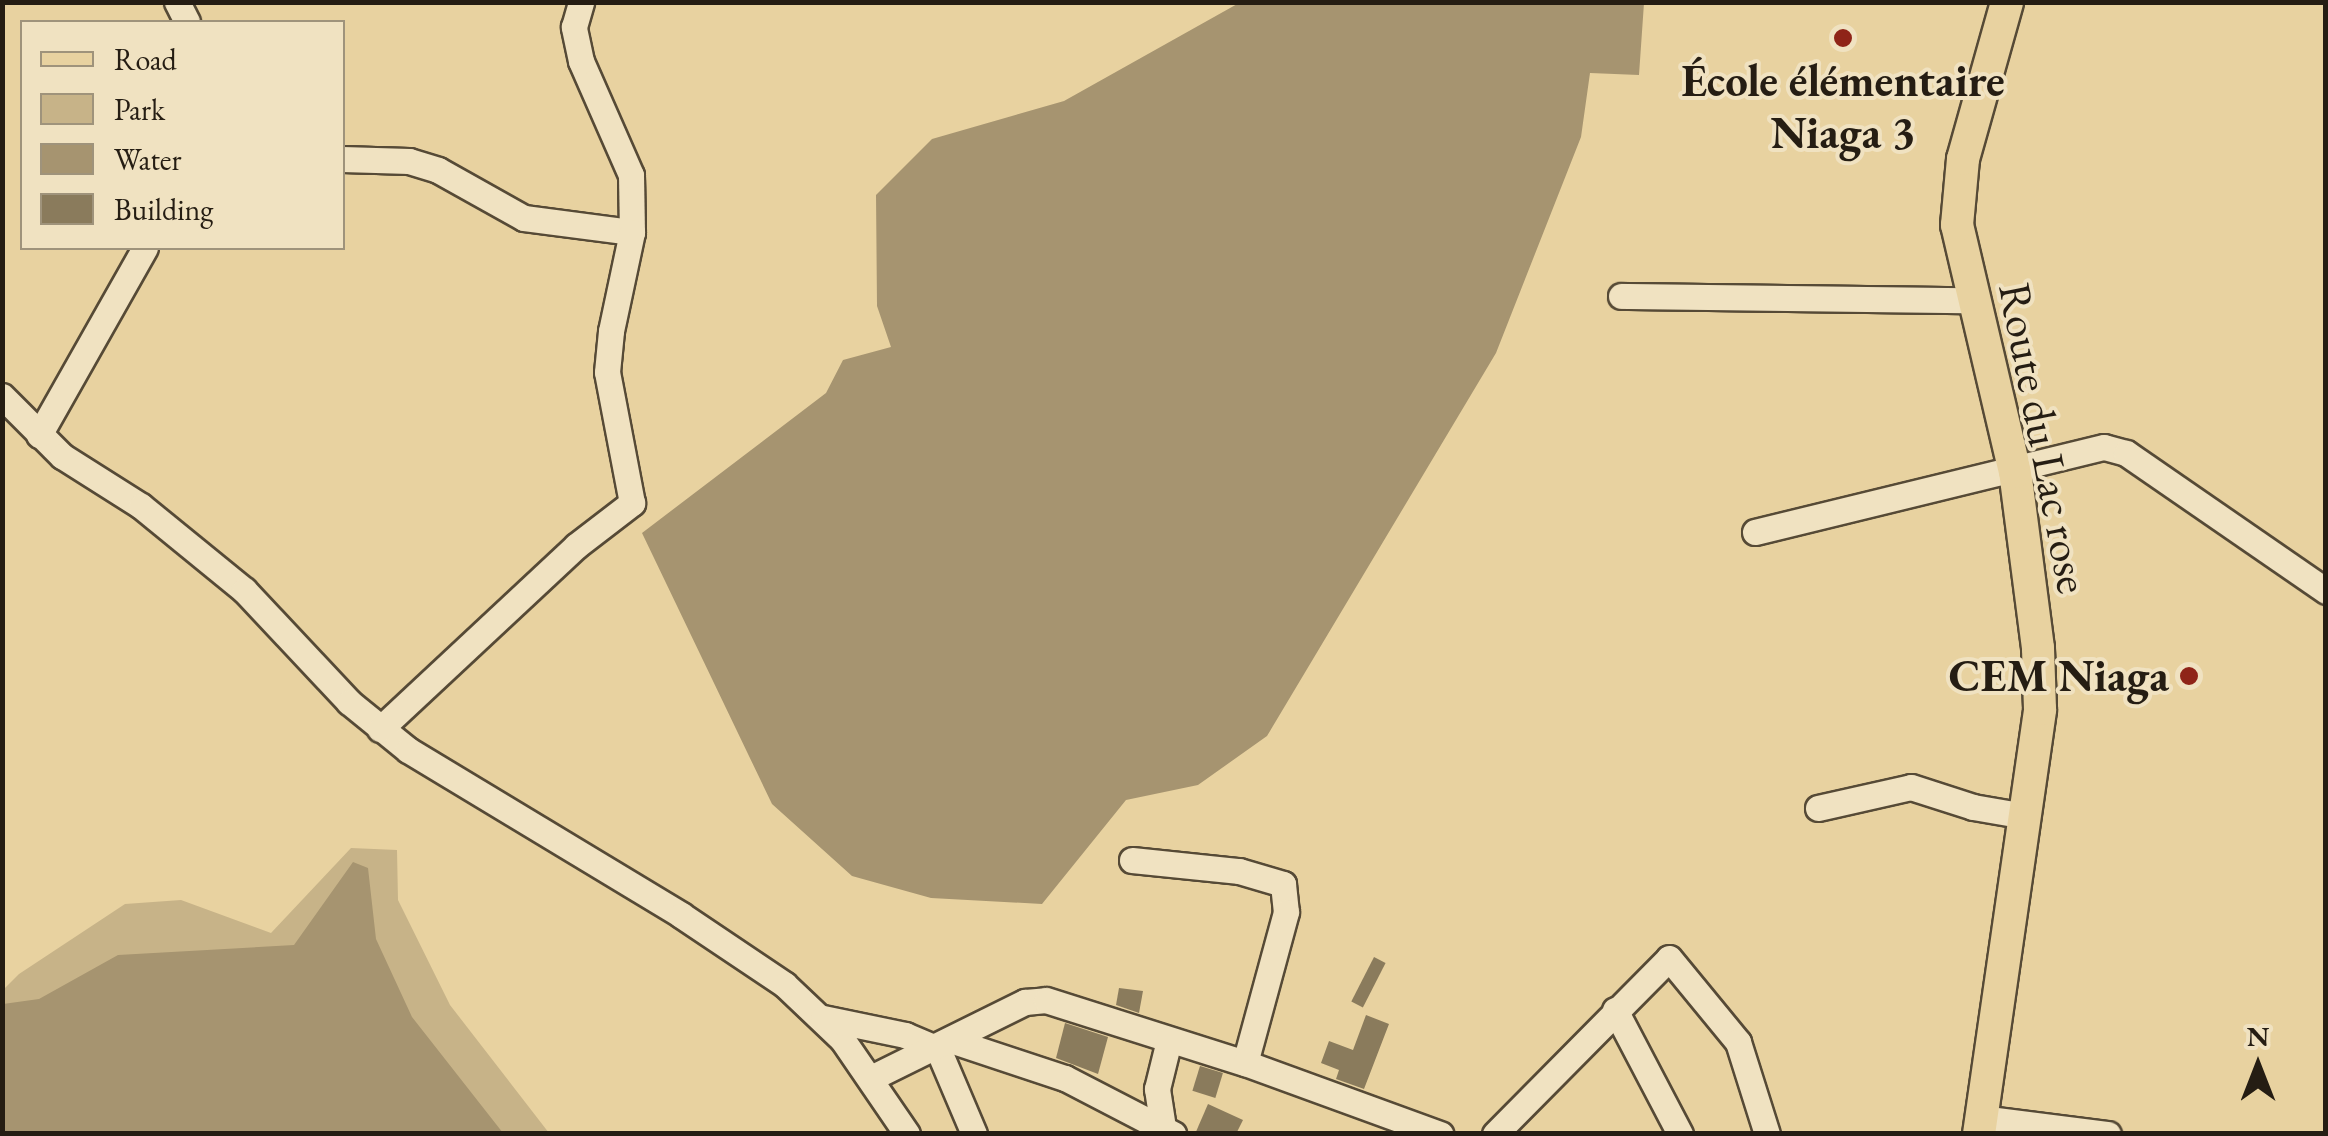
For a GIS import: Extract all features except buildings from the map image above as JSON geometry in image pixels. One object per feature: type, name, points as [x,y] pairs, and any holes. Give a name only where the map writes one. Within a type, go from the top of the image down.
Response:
[{"type":"main road","name":"Route du Lac rose","points":[[1980,1126],[2036,751],[2039,663],[2015,472],[1961,254],[1957,192],[1978,96],[2007,2]]},
{"type":"street","points":[[380,729],[576,546],[632,503],[615,431],[607,372],[610,331],[632,232],[630,174],[581,61],[574,28],[581,2]]},
{"type":"street","points":[[345,159],[409,161],[438,170],[524,218],[632,232]]},
{"type":"street","points":[[39,434],[143,250]]},
{"type":"street","points":[[1621,296],[1974,300]]},
{"type":"street","points":[[2,396],[62,456],[142,506],[244,590],[380,729],[766,971],[824,1018],[871,1078],[907,1134]]},
{"type":"street","points":[[1755,532],[2015,472],[2104,447],[2126,453],[2326,590]]},
{"type":"street","points":[[1818,808],[1911,787],[1984,810],[2025,816]]},
{"type":"street","points":[[1132,860],[1240,871],[1283,884],[1286,912],[1245,1063]]},
{"type":"street","points":[[1495,1134],[1669,958],[1738,1042],[1767,1134]]},
{"type":"street","points":[[871,1078],[1034,999],[1245,1063],[1440,1134]]},
{"type":"street","points":[[1615,1010],[1680,1134]]},
{"type":"street","points":[[824,1018],[905,1035],[1065,1078],[1166,1132]]},
{"type":"street","points":[[1166,1132],[1158,1089],[1168,1040]]},
{"type":"street","points":[[945,1045],[974,1134]]},
{"type":"street","points":[[1980,1126],[2108,1134]]},
{"type":"green space","points":[[351,848],[397,850],[398,900],[450,1005],[549,1133],[3,1134],[3,990],[19,974],[125,904],[181,900],[271,933]]},
{"type":"water","points":[[1239,3],[1644,3],[1639,75],[1590,73],[1581,137],[1496,353],[1267,736],[1198,785],[1126,800],[1042,904],[931,898],[852,876],[772,804],[642,533],[826,393],[843,360],[891,347],[877,306],[876,195],[932,139],[1064,101]]},
{"type":"water","points":[[353,862],[368,868],[376,939],[412,1017],[503,1133],[3,1133],[3,1004],[39,999],[118,955],[294,945]]},
{"type":"place","name":"École élémentaire Niaga 3","points":[[1843,38]]},
{"type":"place","name":"CEM Niaga","points":[[2189,676]]}]
